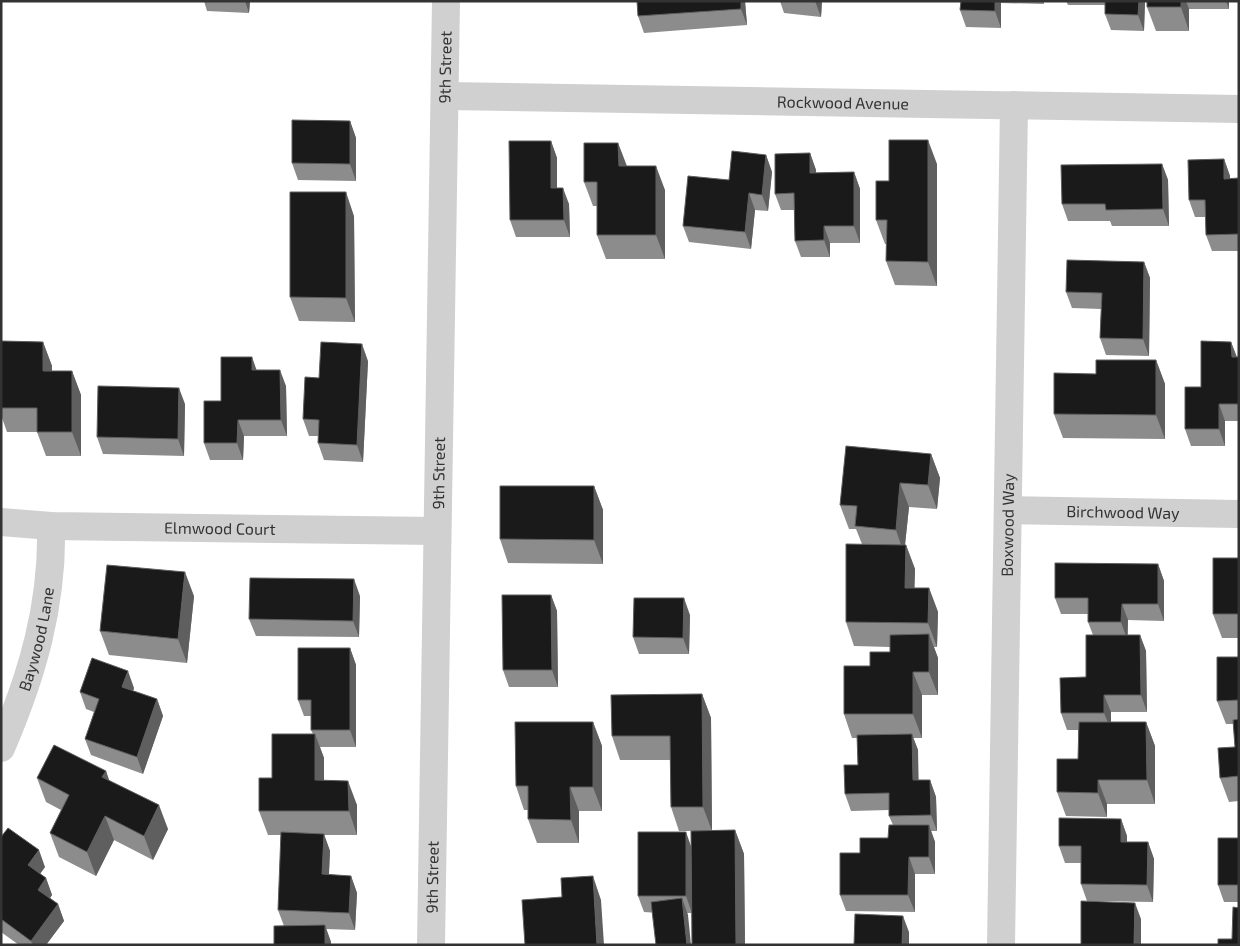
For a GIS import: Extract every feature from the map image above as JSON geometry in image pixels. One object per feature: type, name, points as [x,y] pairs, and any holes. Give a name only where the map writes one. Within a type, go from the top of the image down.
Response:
[{"type":"street","name":"9th Street","points":[[431,945],[446,1]]},
{"type":"street","name":"Rockwood Avenue","points":[[445,96],[1239,108]]},
{"type":"street","name":"Boxwood Way","points":[[1001,945],[1014,105]]},
{"type":"street","name":"Birchwood Way","points":[[1008,510],[1239,514]]},
{"type":"street","name":"Elmwood Court","points":[[1,522],[51,526],[437,532]]},
{"type":"street","name":"Baywood Lane","points":[[1,748],[30,676],[43,625],[50,578],[51,526]]},
{"type":"building","points":[[637,1],[741,1],[741,9],[638,16]]},
{"type":"building","points":[[961,1],[995,1],[995,11],[960,10]]},
{"type":"building","points":[[1105,1],[1139,1],[1138,15],[1105,14]]},
{"type":"building","points":[[1147,1],[1181,1],[1181,7],[1147,7]]},
{"type":"building","points":[[292,120],[350,121],[350,164],[292,163]]},
{"type":"building","points":[[889,140],[928,140],[928,262],[886,261],[887,220],[876,220],[876,181],[889,181]]},
{"type":"building","points":[[509,141],[551,141],[551,188],[563,188],[564,220],[510,220]]},
{"type":"building","points":[[584,143],[618,143],[619,166],[656,166],[656,235],[597,235],[597,182],[584,182]]},
{"type":"building","points":[[732,151],[766,155],[762,195],[749,193],[745,232],[683,226],[688,176],[729,180]]},
{"type":"building","points":[[810,153],[810,173],[854,172],[854,226],[824,226],[824,240],[795,241],[794,193],[775,194],[775,154]]},
{"type":"building","points":[[1224,159],[1224,179],[1239,178],[1239,234],[1206,235],[1205,200],[1189,200],[1188,160]]},
{"type":"building","points":[[1162,164],[1163,209],[1106,210],[1105,204],[1062,204],[1061,165]]},
{"type":"building","points":[[290,192],[346,192],[346,298],[290,297]]},
{"type":"building","points":[[1067,260],[1144,262],[1143,339],[1100,338],[1102,293],[1066,292]]},
{"type":"building","points":[[1,341],[43,342],[43,371],[72,371],[72,432],[37,432],[37,408],[1,408]]},
{"type":"building","points":[[1201,341],[1231,342],[1232,357],[1239,357],[1239,404],[1219,404],[1219,429],[1185,429],[1185,387],[1201,387]]},
{"type":"building","points":[[321,342],[362,344],[357,445],[318,443],[319,420],[303,419],[305,377],[319,378]]},
{"type":"building","points":[[221,357],[252,357],[252,370],[280,370],[281,420],[238,420],[237,443],[204,443],[204,401],[221,401]]},
{"type":"building","points":[[1096,360],[1156,360],[1156,415],[1054,414],[1054,373],[1096,374]]},
{"type":"building","points":[[98,386],[179,388],[178,439],[97,437]]},
{"type":"building","points":[[846,446],[931,454],[928,485],[900,483],[896,530],[855,526],[857,506],[840,505]]},
{"type":"building","points":[[500,486],[594,486],[594,540],[500,539]]},
{"type":"building","points":[[846,544],[906,545],[905,588],[929,588],[928,623],[846,622]]},
{"type":"building","points":[[1213,558],[1239,558],[1239,614],[1213,614]]},
{"type":"building","points":[[1055,563],[1158,564],[1158,604],[1122,604],[1121,622],[1088,622],[1088,598],[1055,598]]},
{"type":"building","points":[[107,565],[185,572],[178,639],[100,631]]},
{"type":"building","points":[[250,578],[354,579],[353,621],[249,619]]},
{"type":"building","points":[[502,595],[551,595],[552,670],[503,670]]},
{"type":"building","points":[[634,598],[684,598],[683,638],[633,637]]},
{"type":"building","points":[[929,634],[929,672],[913,672],[913,714],[844,714],[844,666],[870,666],[870,652],[890,652],[890,635]]},
{"type":"building","points":[[1086,635],[1140,635],[1141,695],[1104,695],[1104,713],[1061,713],[1060,678],[1086,677]]},
{"type":"building","points":[[298,648],[350,648],[350,730],[311,730],[311,700],[298,700]]},
{"type":"building","points":[[1217,657],[1239,657],[1239,700],[1217,701]]},
{"type":"building","points":[[92,658],[128,671],[122,687],[157,699],[137,757],[85,739],[99,699],[80,692]]},
{"type":"building","points":[[702,694],[703,807],[671,807],[670,736],[612,736],[611,695]]},
{"type":"building","points":[[1239,719],[1239,776],[1220,778],[1218,748],[1235,747],[1233,720]]},
{"type":"building","points":[[515,722],[593,722],[593,787],[570,787],[571,820],[528,819],[528,786],[516,786]]},
{"type":"building","points":[[1079,722],[1146,722],[1147,780],[1098,780],[1098,793],[1057,792],[1057,759],[1078,759]]},
{"type":"building","points":[[272,734],[315,734],[315,780],[348,781],[349,811],[259,811],[259,778],[272,778]]},
{"type":"building","points":[[912,734],[913,780],[930,780],[931,815],[889,816],[889,793],[845,794],[844,765],[858,765],[857,735]]},
{"type":"building","points":[[54,745],[106,771],[102,777],[159,805],[144,836],[105,816],[87,852],[50,833],[69,795],[37,778]]},
{"type":"building","points":[[1059,818],[1121,819],[1121,842],[1148,842],[1147,885],[1081,884],[1081,846],[1059,846]]},
{"type":"building","points":[[889,825],[929,825],[929,857],[909,857],[908,895],[840,895],[840,853],[860,853],[860,838],[888,838]]},
{"type":"building","points":[[8,828],[39,850],[28,865],[46,878],[38,890],[58,904],[31,941],[1,919],[1,837]]},
{"type":"building","points":[[735,830],[736,945],[692,945],[691,831]]},
{"type":"building","points":[[281,832],[324,834],[322,874],[351,876],[349,913],[278,910]]},
{"type":"building","points":[[638,832],[686,832],[686,896],[638,896]]},
{"type":"building","points":[[1218,838],[1239,838],[1239,885],[1218,885]]},
{"type":"building","points":[[593,876],[597,945],[525,945],[522,900],[562,897],[561,878]]},
{"type":"building","points":[[682,898],[687,945],[656,945],[651,902]]},
{"type":"building","points":[[1081,901],[1135,903],[1134,945],[1081,945]]},
{"type":"building","points":[[1233,907],[1239,908],[1239,945],[1218,945],[1218,939],[1232,939]]},
{"type":"building","points":[[855,914],[903,916],[902,945],[854,945]]},
{"type":"building","points":[[325,925],[325,945],[274,945],[274,926]]}]
